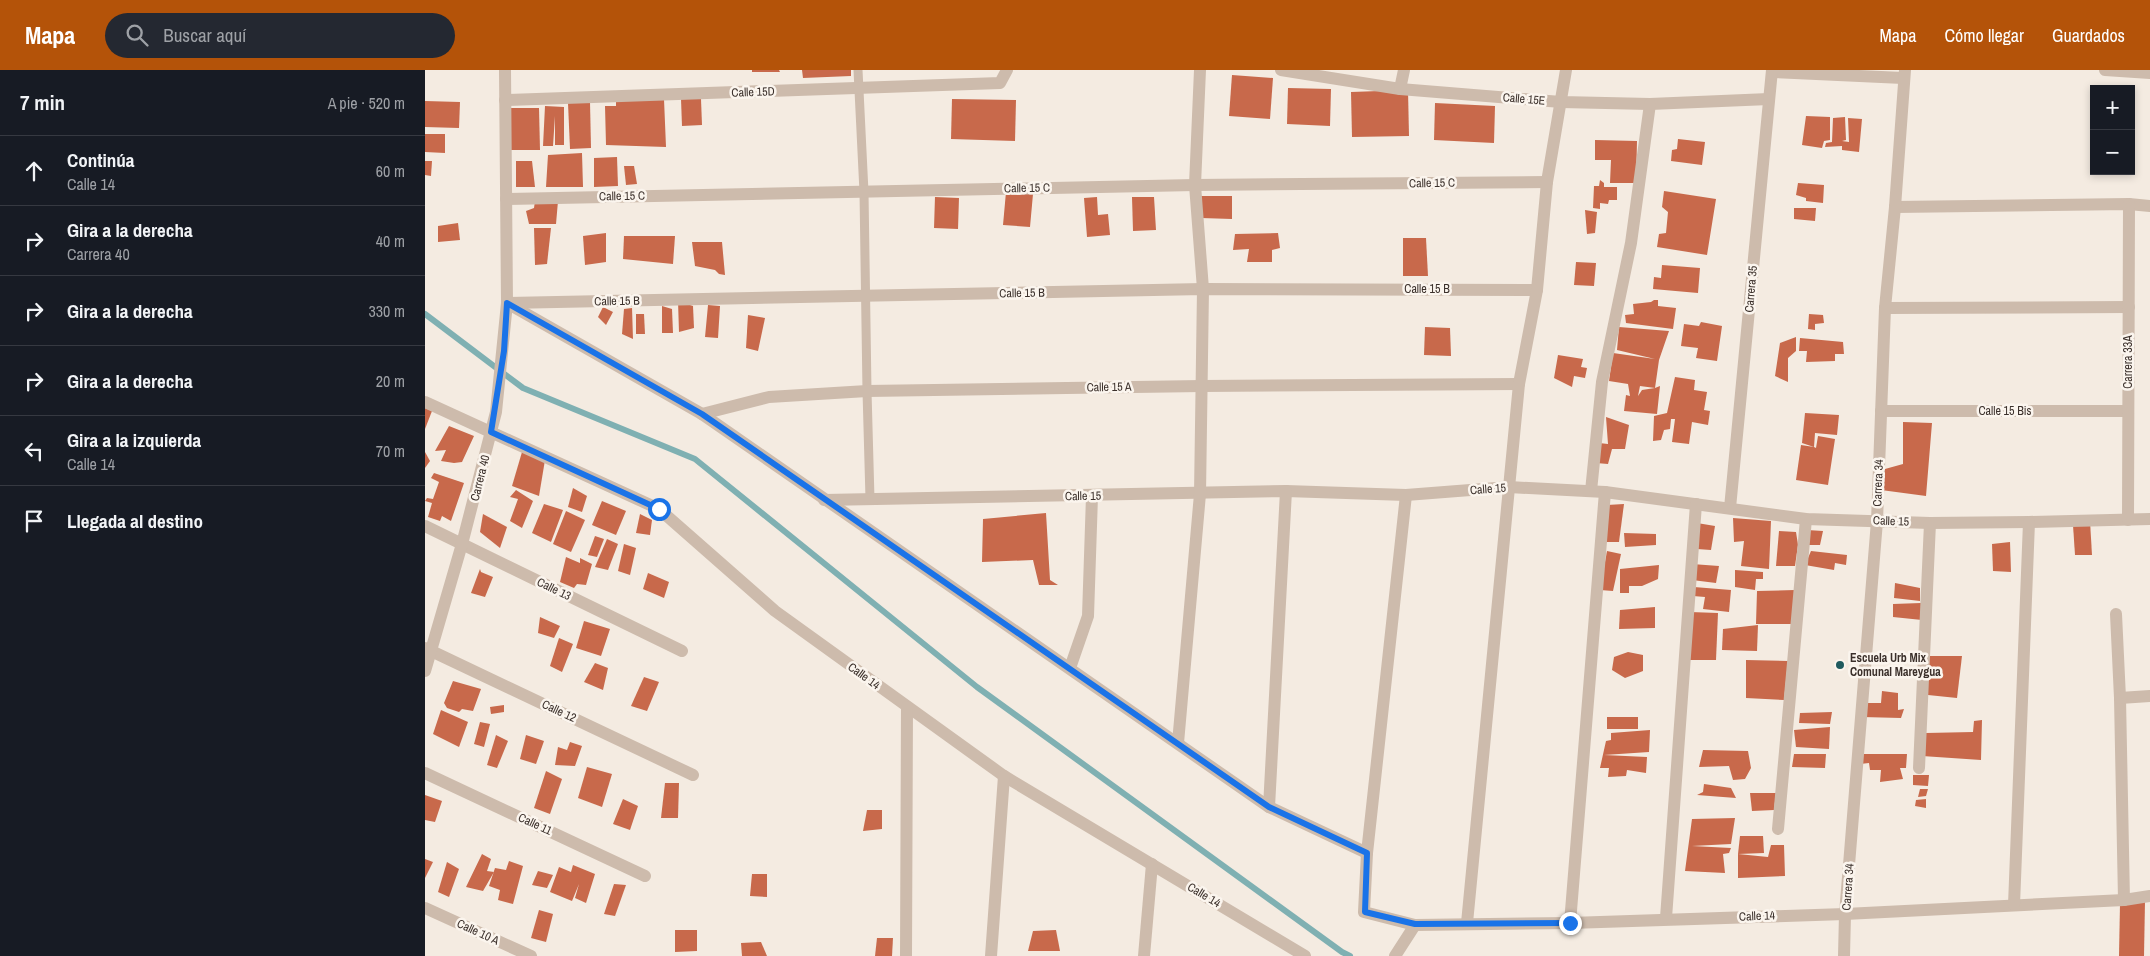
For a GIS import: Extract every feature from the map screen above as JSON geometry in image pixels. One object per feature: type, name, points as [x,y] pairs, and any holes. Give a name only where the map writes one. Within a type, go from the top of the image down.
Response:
[{"type":"street","name":"Carrera 40","points":[[425,671],[427,649],[462,544],[496,412],[504,351],[507,303],[505,70]]},
{"type":"street","name":"Calle 15D","points":[[505,100],[1000,83],[1007,70]]},
{"type":"street","points":[[1178,743],[1200,494],[1203,289],[1195,185],[1200,70]]},
{"type":"street","points":[[1401,89],[1404,70]]},
{"type":"street","points":[[1467,923],[1519,384],[1537,290],[1547,182],[1566,70]]},
{"type":"street","points":[[2105,70],[2150,73]]},
{"type":"street","name":"Calle 15E","points":[[1289,71],[1401,89],[1561,102],[1650,104],[1769,100]]},
{"type":"street","points":[[1772,71],[1904,74]]},
{"type":"street","name":"Carrera 35","points":[[1730,508],[1772,71]]},
{"type":"street","name":"Carrera 34","points":[[1844,956],[1845,914],[1877,521],[1885,308],[1895,207],[1904,74]]},
{"type":"street","points":[[1591,491],[1602,382],[1631,243],[1650,104]]},
{"type":"street","name":"Calle 15 C","points":[[506,199],[1195,185],[1547,182]]},
{"type":"street","points":[[1895,207],[2129,204],[2150,206]]},
{"type":"street","name":"Carrera 33A","points":[[2128,520],[2129,204]]},
{"type":"street","name":"Calle 15 B","points":[[507,303],[1203,289],[1537,290]]},
{"type":"street","points":[[507,303],[702,414],[1269,807],[1367,853],[1406,495]]},
{"type":"street","points":[[1885,308],[2129,307]]},
{"type":"street","name":"Calle 15 A","points":[[702,414],[769,397],[867,391],[1519,384]]},
{"type":"street","name":"Calle 14","points":[[425,402],[659,509],[775,611],[907,708],[1004,776],[1305,956]]},
{"type":"street","name":"Calle 15 Bis","points":[[1881,411],[2128,411]]},
{"type":"street","name":"Calle 15","points":[[824,500],[1286,491],[1406,495],[1509,487],[1605,492],[1805,519],[1930,523],[2150,518]]},
{"type":"street","points":[[1269,807],[1286,491]]},
{"type":"street","points":[[1570,923],[1605,492]]},
{"type":"street","points":[[1070,668],[1088,616],[1092,496]]},
{"type":"street","points":[[1666,918],[1696,504]]},
{"type":"street","points":[[1778,829],[1805,519]]},
{"type":"street","points":[[2014,905],[2029,522]]},
{"type":"street","points":[[1919,768],[1930,523]]},
{"type":"street","name":"Calle 13","points":[[425,526],[682,651]]},
{"type":"street","points":[[2116,614],[2120,698],[2124,900]]},
{"type":"street","name":"Calle 12","points":[[427,649],[693,775]]},
{"type":"street","points":[[2120,698],[2150,696]]},
{"type":"street","points":[[906,956],[907,708]]},
{"type":"street","name":"Calle 11","points":[[425,772],[645,876]]},
{"type":"street","points":[[991,956],[1004,776]]},
{"type":"street","name":"Calle 14","points":[[1367,853],[1365,912],[1415,924],[1570,923],[1666,918],[1845,914],[2124,900],[2150,896]]},
{"type":"street","points":[[1144,956],[1152,864]]},
{"type":"street","name":"Calle 10 A","points":[[425,908],[531,956]]},
{"type":"street","points":[[1395,956],[1415,924]]},
{"type":"lane","points":[[858,70],[865,192],[865,296],[871,499]]},
{"type":"building","points":[[752,70],[779,70],[780,72],[752,72]]},
{"type":"building","points":[[802,70],[851,70],[851,76],[803,78]]},
{"type":"building","points":[[1232,75],[1273,78],[1270,119],[1229,116]]},
{"type":"building","points":[[1288,88],[1331,89],[1330,126],[1287,124]]},
{"type":"building","points":[[1408,90],[1409,136],[1352,137],[1351,92]]},
{"type":"building","points":[[664,99],[666,147],[606,145],[605,106],[616,106],[616,100]]},
{"type":"building","points":[[681,99],[701,99],[702,125],[682,126]]},
{"type":"building","points":[[952,99],[1016,100],[1015,141],[951,139]]},
{"type":"building","points":[[425,101],[460,102],[459,128],[425,127]]},
{"type":"building","points":[[590,102],[591,148],[570,149],[568,103]]},
{"type":"building","points":[[1435,103],[1495,106],[1494,143],[1434,140]]},
{"type":"building","points":[[545,106],[564,107],[564,145],[555,145],[555,116],[553,146],[543,146]]},
{"type":"building","points":[[511,108],[539,108],[540,150],[511,150]]},
{"type":"building","points":[[1806,116],[1830,117],[1830,140],[1824,141],[1822,148],[1802,145]]},
{"type":"building","points":[[1845,117],[1846,140],[1842,141],[1849,142],[1848,118],[1862,119],[1859,152],[1842,150],[1842,146],[1825,147],[1826,143],[1832,142],[1833,118]]},
{"type":"building","points":[[425,134],[445,134],[445,153],[425,152]]},
{"type":"building","points":[[1678,139],[1705,142],[1702,165],[1671,161],[1672,150],[1677,149]]},
{"type":"building","points":[[1595,140],[1637,141],[1636,183],[1610,183],[1611,160],[1595,160]]},
{"type":"building","points":[[582,153],[583,187],[546,187],[548,155]]},
{"type":"building","points":[[617,157],[618,186],[594,187],[594,158]]},
{"type":"building","points":[[425,161],[432,161],[431,176],[425,175]]},
{"type":"building","points":[[516,161],[532,161],[535,187],[516,187]]},
{"type":"building","points":[[624,166],[634,166],[637,184],[626,185]]},
{"type":"building","points":[[1600,180],[1604,183],[1604,187],[1617,187],[1617,200],[1609,200],[1608,204],[1600,203],[1600,209],[1593,208],[1594,186],[1599,186]]},
{"type":"building","points":[[1798,183],[1824,185],[1823,203],[1806,201],[1806,198],[1796,195]]},
{"type":"building","points":[[1664,191],[1716,199],[1707,255],[1657,247],[1659,234],[1666,233],[1668,212],[1662,207]]},
{"type":"building","points":[[1006,192],[1033,194],[1030,227],[1003,225]]},
{"type":"building","points":[[1201,196],[1232,196],[1232,219],[1201,218]]},
{"type":"building","points":[[935,197],[959,198],[958,229],[934,228]]},
{"type":"building","points":[[1097,197],[1098,215],[1108,214],[1110,235],[1087,237],[1084,198]]},
{"type":"building","points":[[1132,197],[1154,197],[1156,230],[1133,231]]},
{"type":"building","points":[[535,201],[558,201],[556,224],[529,224],[526,211],[534,208]]},
{"type":"building","points":[[1794,208],[1816,208],[1815,221],[1794,219]]},
{"type":"building","points":[[1585,210],[1597,212],[1595,233],[1587,234]]},
{"type":"building","points":[[458,223],[460,240],[438,242],[438,226]]},
{"type":"building","points":[[534,228],[551,228],[547,264],[535,265]]},
{"type":"building","points":[[606,233],[606,262],[585,265],[583,236]]},
{"type":"building","points":[[1278,233],[1280,248],[1272,250],[1272,262],[1247,262],[1249,249],[1233,250],[1235,234]]},
{"type":"building","points":[[624,236],[675,236],[673,264],[623,259]]},
{"type":"building","points":[[1403,238],[1426,238],[1428,276],[1403,276]]},
{"type":"building","points":[[692,242],[722,242],[725,275],[719,274],[715,270],[695,266]]},
{"type":"building","points":[[1576,262],[1596,263],[1594,286],[1574,285]]},
{"type":"building","points":[[1662,265],[1700,268],[1698,293],[1653,289],[1654,277],[1661,278]]},
{"type":"building","points":[[1658,300],[1658,306],[1676,308],[1673,329],[1626,323],[1625,315],[1634,314],[1633,304]]},
{"type":"building","points":[[678,301],[693,306],[694,328],[679,332]]},
{"type":"building","points":[[708,305],[720,306],[718,338],[705,337]]},
{"type":"building","points":[[662,306],[672,309],[673,333],[662,333]]},
{"type":"building","points":[[603,307],[613,312],[606,325],[598,317]]},
{"type":"building","points":[[632,308],[633,339],[622,334],[624,309]]},
{"type":"building","points":[[636,314],[644,314],[645,334],[636,334]]},
{"type":"building","points":[[1809,314],[1823,315],[1824,323],[1815,324],[1815,330],[1808,329]]},
{"type":"building","points":[[748,315],[765,318],[758,351],[746,348]]},
{"type":"building","points":[[1701,322],[1722,326],[1717,361],[1696,358],[1698,348],[1681,346],[1684,324],[1699,326]]},
{"type":"building","points":[[1425,327],[1450,328],[1451,356],[1424,355]]},
{"type":"building","points":[[1619,327],[1669,331],[1659,360],[1655,388],[1660,386],[1657,414],[1624,411],[1626,395],[1630,396],[1628,384],[1609,381],[1613,353],[1655,359],[1617,350]],"holes":[[[1640,386],[1655,388],[1642,390],[1638,396]]]},
{"type":"building","points":[[1796,337],[1796,351],[1788,358],[1788,382],[1775,376],[1780,343]]},
{"type":"building","points":[[1800,338],[1843,342],[1844,354],[1835,354],[1835,361],[1806,362],[1807,351],[1799,351]]},
{"type":"building","points":[[1558,355],[1583,359],[1581,367],[1587,368],[1585,378],[1574,376],[1572,387],[1554,378]]},
{"type":"building","points":[[1675,377],[1695,380],[1694,390],[1707,392],[1704,410],[1710,411],[1708,425],[1692,422],[1689,444],[1672,442],[1675,419],[1671,419],[1670,429],[1664,430],[1661,440],[1653,441],[1654,416],[1667,413]]},
{"type":"building","points":[[425,408],[432,411],[425,429]]},
{"type":"building","points":[[1805,413],[1839,415],[1837,435],[1815,433],[1814,447],[1802,443]]},
{"type":"building","points":[[1606,417],[1629,425],[1625,449],[1612,449],[1608,464],[1596,463],[1599,443],[1608,444]]},
{"type":"building","points":[[1903,422],[1932,423],[1926,496],[1881,490],[1885,469],[1903,464]]},
{"type":"building","points":[[449,426],[474,436],[462,462],[441,461],[446,450],[435,451]]},
{"type":"building","points":[[1818,436],[1835,439],[1828,485],[1796,480],[1801,445],[1816,448]]},
{"type":"building","points":[[425,452],[430,461],[425,468]]},
{"type":"building","points":[[522,452],[545,460],[539,496],[512,486]]},
{"type":"building","points":[[434,473],[464,483],[451,521],[442,516],[440,521],[428,517],[432,503],[425,501],[427,498],[433,499],[439,482],[431,478]]},
{"type":"building","points":[[573,488],[587,496],[582,512],[568,507]]},
{"type":"building","points":[[516,490],[533,501],[522,528],[510,521],[518,499],[510,497]]},
{"type":"building","points":[[602,501],[626,511],[616,535],[592,525]]},
{"type":"building","points":[[544,504],[563,510],[551,542],[532,533]]},
{"type":"building","points":[[1624,504],[1619,542],[1604,542],[1607,505]]},
{"type":"building","points":[[566,511],[585,520],[571,552],[553,544]]},
{"type":"building","points":[[1046,513],[1050,580],[1058,585],[1039,585],[1033,560],[982,562],[983,519]]},
{"type":"building","points":[[483,514],[507,527],[500,548],[480,532]]},
{"type":"building","points":[[640,514],[652,520],[650,535],[636,533]]},
{"type":"building","points":[[1733,518],[1771,521],[1769,569],[1741,566],[1744,541],[1734,542]]},
{"type":"building","points":[[2090,521],[2092,555],[2075,555],[2073,525]]},
{"type":"building","points":[[1697,523],[1715,526],[1711,550],[1697,549]]},
{"type":"building","points":[[1807,530],[1823,531],[1820,545],[1806,545]]},
{"type":"building","points":[[1779,531],[1796,532],[1798,545],[1795,566],[1776,566]]},
{"type":"building","points":[[1624,533],[1656,534],[1656,545],[1625,547]]},
{"type":"building","points":[[595,536],[604,539],[597,557],[588,555]]},
{"type":"building","points":[[607,539],[618,544],[608,570],[595,567]]},
{"type":"building","points":[[2010,542],[2011,572],[1993,571],[1992,544]]},
{"type":"building","points":[[624,544],[636,548],[630,575],[618,571]]},
{"type":"building","points":[[1607,551],[1621,554],[1613,591],[1600,590]]},
{"type":"building","points":[[1811,551],[1847,555],[1846,565],[1835,563],[1834,570],[1805,565]]},
{"type":"building","points":[[566,557],[580,563],[580,558],[592,564],[586,585],[577,584],[574,588],[560,582]]},
{"type":"building","points":[[1692,564],[1719,566],[1716,583],[1692,580]]},
{"type":"building","points":[[1659,565],[1658,579],[1642,586],[1629,586],[1629,593],[1620,593],[1620,569]]},
{"type":"building","points":[[480,569],[481,572],[493,577],[485,597],[471,593]]},
{"type":"building","points":[[1735,570],[1763,572],[1763,579],[1756,579],[1755,590],[1735,587]]},
{"type":"building","points":[[648,573],[669,582],[664,598],[643,589]]},
{"type":"building","points":[[1895,583],[1920,588],[1920,601],[1894,598]]},
{"type":"building","points":[[1694,587],[1731,590],[1729,612],[1703,609],[1705,597],[1693,596]]},
{"type":"building","points":[[1795,590],[1793,624],[1756,624],[1757,591]]},
{"type":"building","points":[[1921,603],[1922,620],[1893,617],[1893,604]]},
{"type":"building","points":[[1655,607],[1655,628],[1619,629],[1620,610]]},
{"type":"building","points":[[1690,612],[1718,613],[1716,660],[1685,660]]},
{"type":"building","points":[[540,617],[560,626],[554,638],[538,633]]},
{"type":"building","points":[[584,621],[610,629],[601,656],[576,648]]},
{"type":"building","points":[[1758,625],[1757,651],[1722,650],[1723,629]]},
{"type":"building","points":[[559,638],[573,644],[562,672],[550,666]]},
{"type":"building","points":[[1628,652],[1643,655],[1643,671],[1625,678],[1612,670],[1614,657]]},
{"type":"building","points":[[1925,656],[1962,656],[1957,698],[1928,695]]},
{"type":"building","points":[[1746,660],[1788,661],[1784,700],[1746,698]]},
{"type":"building","points":[[595,663],[608,668],[603,690],[584,682]]},
{"type":"building","points":[[644,677],[659,682],[647,711],[631,706]]},
{"type":"building","points":[[453,681],[481,689],[473,711],[462,709],[459,712],[447,708],[444,703]]},
{"type":"building","points":[[1882,691],[1898,693],[1898,710],[1904,709],[1901,718],[1862,717],[1866,703],[1881,703]]},
{"type":"building","points":[[504,705],[504,712],[491,714],[490,707]]},
{"type":"building","points":[[441,710],[468,722],[459,747],[433,734]]},
{"type":"building","points":[[1832,712],[1830,724],[1799,723],[1800,713]]},
{"type":"building","points":[[1607,717],[1638,717],[1638,729],[1607,729]]},
{"type":"building","points":[[1982,720],[1981,760],[1922,756],[1926,733],[1973,732],[1974,721]]},
{"type":"building","points":[[480,722],[490,724],[484,747],[474,744]]},
{"type":"building","points":[[1830,727],[1829,749],[1796,747],[1794,730]]},
{"type":"building","points":[[1650,730],[1649,752],[1604,755],[1647,757],[1646,773],[1627,770],[1626,776],[1608,777],[1609,768],[1600,768],[1606,741],[1611,740],[1611,733]]},
{"type":"building","points":[[496,735],[508,741],[497,768],[487,765]]},
{"type":"building","points":[[526,735],[544,741],[536,764],[520,759]]},
{"type":"building","points":[[570,742],[582,746],[575,766],[555,765],[558,747],[567,750]]},
{"type":"building","points":[[1703,750],[1748,751],[1751,768],[1745,779],[1733,780],[1729,766],[1699,767]]},
{"type":"building","points":[[1794,754],[1826,754],[1825,768],[1792,767]]},
{"type":"building","points":[[1861,754],[1907,754],[1906,768],[1900,768],[1903,779],[1880,782],[1881,770],[1870,770],[1869,763],[1860,764]]},
{"type":"building","points":[[587,767],[612,774],[602,807],[578,798]]},
{"type":"building","points":[[546,771],[562,779],[550,814],[534,808]]},
{"type":"building","points":[[1913,775],[1929,775],[1928,786],[1913,785]]},
{"type":"building","points":[[665,783],[679,783],[678,818],[661,818]]},
{"type":"building","points":[[1704,784],[1731,788],[1736,798],[1697,795],[1703,792]]},
{"type":"building","points":[[1920,789],[1928,789],[1926,796],[1918,797]]},
{"type":"building","points":[[1750,793],[1776,793],[1774,810],[1752,811]]},
{"type":"building","points":[[425,795],[442,801],[435,822],[425,820]]},
{"type":"building","points":[[623,799],[638,806],[630,830],[613,824]]},
{"type":"building","points":[[1926,799],[1926,808],[1915,806],[1916,800]]},
{"type":"building","points":[[867,810],[882,810],[882,829],[863,831]]},
{"type":"building","points":[[1735,818],[1731,844],[1692,846],[1731,848],[1729,853],[1723,854],[1725,873],[1685,871],[1692,819]]},
{"type":"building","points":[[1740,836],[1763,836],[1764,853],[1738,854]]},
{"type":"building","points":[[1771,845],[1784,845],[1785,876],[1738,878],[1738,854],[1768,857]]},
{"type":"building","points":[[482,854],[491,859],[487,871],[494,872],[483,891],[466,887]]},
{"type":"building","points":[[425,859],[433,862],[425,878]]},
{"type":"building","points":[[509,861],[523,866],[513,904],[498,900],[500,890],[489,886],[495,868],[506,870]]},
{"type":"building","points":[[447,862],[459,869],[449,897],[438,892]]},
{"type":"building","points":[[573,865],[595,874],[586,903],[575,898],[579,884],[572,901],[550,892],[559,867],[571,872]]},
{"type":"building","points":[[538,871],[553,875],[547,888],[532,885]]},
{"type":"building","points":[[752,874],[767,874],[767,897],[750,896]]},
{"type":"building","points":[[614,884],[626,885],[615,916],[604,914]]},
{"type":"building","points":[[2145,901],[2144,956],[2119,956],[2120,904]]},
{"type":"building","points":[[539,910],[553,914],[546,942],[531,938]]},
{"type":"building","points":[[675,930],[697,930],[697,951],[675,952]]},
{"type":"building","points":[[1056,930],[1060,951],[1028,951],[1033,931]]},
{"type":"building","points":[[877,938],[893,938],[892,956],[875,956]]},
{"type":"building","points":[[761,942],[767,956],[742,956],[741,943]]},
{"type":"waterway","points":[[425,314],[523,388],[695,459],[977,687],[1350,956]]},
{"type":"place","name":"Escuela Urb Mix Comunal Mareygua","points":[[1840,665]]},
{"type":"route","points":[[659,509],[491,432],[496,412],[504,351],[507,303],[702,414],[1269,807],[1367,853],[1365,912],[1415,924],[1570,923]]}]
